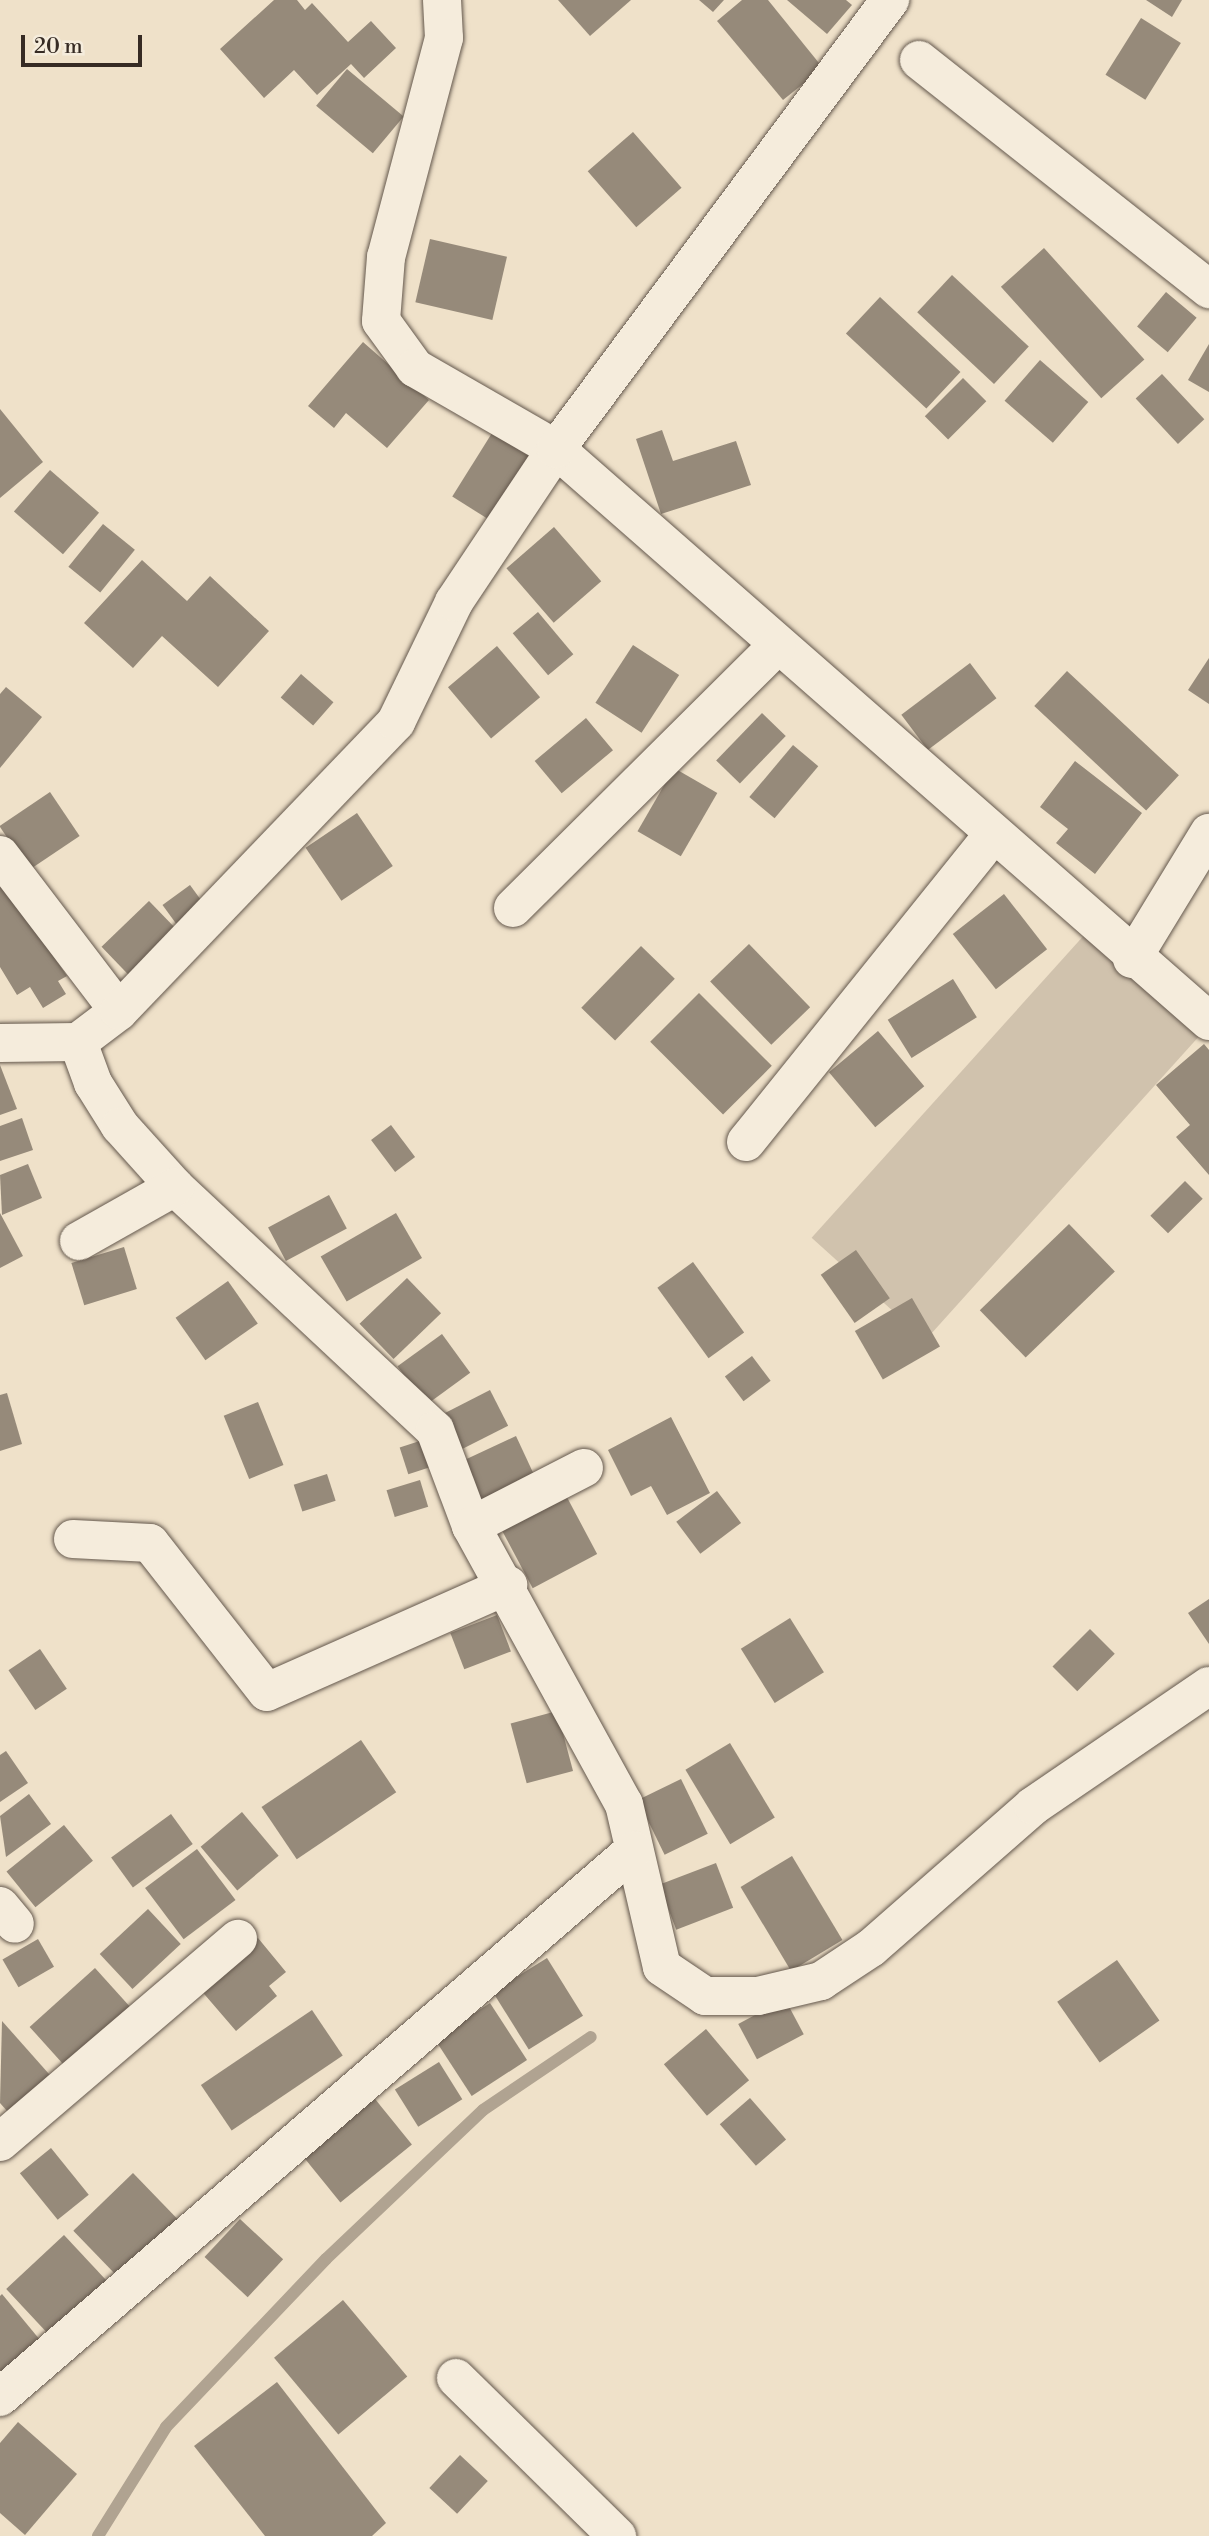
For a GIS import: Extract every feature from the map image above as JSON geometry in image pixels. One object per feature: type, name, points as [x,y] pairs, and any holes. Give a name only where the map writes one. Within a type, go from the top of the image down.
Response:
[{"type":"street","points":[[0,1043],[78,1042],[119,1011],[396,722],[454,603],[555,449],[890,0]]},
{"type":"street","points":[[448,3],[444,38],[386,257],[381,321],[415,368],[555,449],[991,837],[1132,959],[1209,1021]]},
{"type":"street","points":[[919,60],[1209,289]]},
{"type":"street","points":[[513,908],[777,646]]},
{"type":"street","points":[[1132,959],[1209,833]]},
{"type":"street","points":[[746,1142],[991,837]]},
{"type":"street","points":[[0,855],[119,1011]]},
{"type":"street","points":[[78,1042],[120,1126],[175,1188],[435,1430],[471,1525],[508,1585],[624,1804],[662,1967],[676,1979],[705,1996],[758,1996],[821,1980],[871,1948],[1032,1806],[1209,1686]]},
{"type":"street","points":[[79,1241],[175,1188]]},
{"type":"street","points":[[471,1525],[584,1468]]},
{"type":"street","points":[[73,1539],[150,1543],[267,1692],[508,1585]]},
{"type":"street","points":[[0,2397],[634,1850]]},
{"type":"street","points":[[0,2142],[239,1938]]},
{"type":"street","points":[[456,2378],[617,2536]]},
{"type":"shaded area","points":[[1096,922],[1209,1025],[925,1340],[812,1238]]},
{"type":"building","points":[[274,0],[297,0],[305,10],[312,3],[348,42],[371,21],[396,48],[364,78],[351,64],[317,95],[294,70],[264,98],[220,49]]},
{"type":"building","points":[[558,0],[631,0],[590,36]]},
{"type":"building","points":[[699,0],[724,0],[713,12]]},
{"type":"building","points":[[742,0],[768,0],[823,68],[783,100],[717,21]]},
{"type":"building","points":[[787,0],[846,0],[852,5],[827,34]]},
{"type":"building","points":[[1146,0],[1182,0],[1172,17]]},
{"type":"building","points":[[1141,18],[1181,43],[1145,100],[1105,75]]},
{"type":"building","points":[[347,69],[404,117],[373,153],[316,106]]},
{"type":"building","points":[[633,132],[682,188],[636,227],[588,171]]},
{"type":"building","points":[[430,239],[507,257],[492,320],[415,302]]},
{"type":"building","points":[[1044,248],[1144,359],[1101,398],[1001,287]]},
{"type":"building","points":[[952,275],[1029,347],[994,384],[917,312]]},
{"type":"building","points":[[1166,292],[1197,318],[1168,352],[1137,326]]},
{"type":"building","points":[[880,297],[960,372],[926,409],[846,334]]},
{"type":"building","points":[[363,342],[429,400],[387,448],[346,413],[334,428],[308,406]]},
{"type":"building","points":[[1209,344],[1209,392],[1188,380]]},
{"type":"building","points":[[1040,360],[1088,402],[1053,443],[1005,401]]},
{"type":"building","points":[[1162,374],[1204,419],[1178,444],[1136,399]]},
{"type":"building","points":[[963,378],[986,401],[948,440],[925,416]]},
{"type":"building","points":[[0,409],[43,462],[0,498]]},
{"type":"building","points":[[662,430],[673,461],[736,441],[751,485],[661,514],[636,439]]},
{"type":"building","points":[[492,433],[536,461],[496,524],[452,497]]},
{"type":"building","points":[[50,470],[99,513],[63,554],[14,512]]},
{"type":"building","points":[[103,524],[135,550],[100,593],[68,567]]},
{"type":"building","points":[[554,527],[601,581],[554,623],[506,568]]},
{"type":"building","points":[[142,560],[187,601],[210,576],[269,631],[218,687],[162,636],[133,668],[84,623]]},
{"type":"building","points":[[538,612],[573,654],[548,675],[513,633]]},
{"type":"building","points":[[633,645],[679,675],[642,733],[595,703]]},
{"type":"building","points":[[497,646],[540,697],[491,738],[448,687]]},
{"type":"building","points":[[1209,658],[1209,704],[1188,690]]},
{"type":"building","points":[[970,663],[996,698],[928,750],[901,715]]},
{"type":"building","points":[[1067,671],[1179,775],[1146,810],[1034,706]]},
{"type":"building","points":[[301,674],[333,702],[313,726],[281,697]]},
{"type":"building","points":[[6,687],[42,717],[0,768],[0,694]]},
{"type":"building","points":[[762,713],[786,736],[740,783],[716,760]]},
{"type":"building","points":[[586,718],[613,750],[562,793],[535,761]]},
{"type":"building","points":[[793,745],[818,766],[775,818],[749,797]]},
{"type":"building","points":[[1075,761],[1142,813],[1095,874],[1056,843],[1068,829],[1040,807]]},
{"type":"building","points":[[674,768],[717,793],[681,856],[638,831]]},
{"type":"building","points":[[50,792],[80,836],[29,870],[0,826]]},
{"type":"building","points":[[357,813],[393,866],[341,901],[306,848]]},
{"type":"building","points":[[0,879],[67,976],[58,981],[66,994],[43,1008],[30,987],[17,995],[0,967]]},
{"type":"building","points":[[190,885],[211,914],[184,934],[162,905]]},
{"type":"building","points":[[1004,894],[1047,949],[996,989],[953,934]]},
{"type":"building","points":[[149,901],[180,933],[133,979],[102,947]]},
{"type":"building","points":[[749,944],[810,1007],[771,1045],[710,982]]},
{"type":"building","points":[[641,946],[675,979],[615,1041],[581,1008]]},
{"type":"building","points":[[953,979],[977,1017],[912,1058],[888,1020]]},
{"type":"building","points":[[699,993],[772,1066],[723,1115],[650,1042]]},
{"type":"building","points":[[878,1031],[924,1086],[875,1127],[829,1072]]},
{"type":"building","points":[[1204,1044],[1209,1050],[1209,1175],[1176,1137],[1190,1125],[1156,1085]]},
{"type":"building","points":[[0,1065],[17,1109],[0,1115]]},
{"type":"building","points":[[22,1118],[33,1150],[0,1161],[0,1126]]},
{"type":"building","points":[[391,1125],[415,1157],[395,1172],[371,1140]]},
{"type":"building","points":[[28,1164],[42,1198],[2,1215],[0,1175]]},
{"type":"building","points":[[1185,1181],[1203,1199],[1168,1233],[1150,1216]]},
{"type":"building","points":[[329,1195],[347,1229],[286,1261],[268,1227]]},
{"type":"building","points":[[0,1213],[23,1256],[0,1268]]},
{"type":"building","points":[[396,1213],[422,1258],[347,1302],[321,1256]]},
{"type":"building","points":[[1069,1224],[1115,1271],[1026,1358],[980,1310]]},
{"type":"building","points":[[124,1247],[137,1289],[84,1305],[71,1263]]},
{"type":"building","points":[[856,1250],[890,1298],[855,1323],[821,1275]]},
{"type":"building","points":[[693,1262],[744,1332],[709,1358],[657,1288]]},
{"type":"building","points":[[407,1278],[441,1313],[394,1359],[360,1324]]},
{"type":"building","points":[[228,1281],[258,1324],[205,1360],[176,1318]]},
{"type":"building","points":[[912,1298],[940,1346],[883,1379],[855,1331]]},
{"type":"building","points":[[442,1334],[470,1373],[426,1405],[398,1366]]},
{"type":"building","points":[[752,1356],[771,1381],[744,1401],[725,1376]]},
{"type":"building","points":[[490,1390],[508,1426],[463,1449],[445,1413]]},
{"type":"building","points":[[7,1393],[22,1444],[0,1451],[0,1395]]},
{"type":"building","points":[[258,1402],[283,1465],[249,1479],[224,1416]]},
{"type":"building","points":[[671,1417],[710,1493],[667,1515],[651,1486],[631,1496],[608,1450]]},
{"type":"building","points":[[516,1436],[538,1483],[483,1509],[461,1462]]},
{"type":"building","points":[[432,1437],[441,1464],[408,1474],[400,1448]]},
{"type":"building","points":[[327,1474],[336,1501],[302,1511],[294,1485]]},
{"type":"building","points":[[420,1480],[428,1507],[395,1517],[387,1490]]},
{"type":"building","points":[[561,1486],[597,1554],[533,1588],[497,1520]]},
{"type":"building","points":[[717,1491],[741,1523],[700,1554],[676,1522]]},
{"type":"building","points":[[1209,1599],[1209,1644],[1188,1613]]},
{"type":"building","points":[[497,1615],[511,1651],[464,1669],[450,1633]]},
{"type":"building","points":[[790,1618],[824,1672],[775,1703],[741,1649]]},
{"type":"building","points":[[1090,1629],[1115,1654],[1077,1691],[1053,1666]]},
{"type":"building","points":[[40,1649],[67,1689],[35,1710],[8,1670]]},
{"type":"building","points":[[557,1711],[573,1771],[527,1783],[511,1723]]},
{"type":"building","points":[[361,1740],[396,1792],[297,1859],[262,1807]]},
{"type":"building","points":[[730,1743],[775,1818],[730,1844],[685,1770]]},
{"type":"building","points":[[6,1751],[28,1783],[0,1802],[0,1755]]},
{"type":"building","points":[[681,1779],[708,1834],[665,1855],[638,1800]]},
{"type":"building","points":[[29,1794],[51,1824],[6,1857],[0,1816]]},
{"type":"building","points":[[242,1812],[279,1856],[237,1890],[201,1847]]},
{"type":"building","points":[[171,1814],[193,1844],[133,1887],[111,1857]]},
{"type":"building","points":[[64,1825],[93,1861],[35,1907],[6,1872]]},
{"type":"building","points":[[197,1849],[236,1900],[184,1939],[145,1888]]},
{"type":"building","points":[[792,1856],[842,1940],[791,1971],[741,1887]]},
{"type":"building","points":[[716,1863],[733,1908],[676,1930],[659,1885]]},
{"type":"building","points":[[148,1909],[181,1944],[132,1989],[100,1954]]},
{"type":"building","points":[[258,1938],[286,1972],[269,1986],[277,1996],[236,2031],[199,1988]]},
{"type":"building","points":[[38,1939],[54,1967],[18,1987],[2,1960]]},
{"type":"building","points":[[547,1958],[583,2016],[529,2050],[493,1992]]},
{"type":"building","points":[[1117,1960],[1159,2021],[1100,2062],[1057,2002]]},
{"type":"building","points":[[95,1968],[134,2011],[68,2070],[30,2027]]},
{"type":"building","points":[[785,1999],[804,2034],[757,2059],[738,2024]]},
{"type":"building","points":[[490,2003],[527,2060],[472,2096],[435,2039]]},
{"type":"building","points":[[312,2010],[343,2056],[232,2131],[201,2085]]},
{"type":"building","points":[[2,2021],[57,2083],[15,2120],[0,2103]]},
{"type":"building","points":[[706,2029],[749,2080],[707,2116],[664,2064]]},
{"type":"building","points":[[439,2062],[462,2099],[418,2127],[395,2090]]},
{"type":"building","points":[[371,2094],[412,2145],[340,2202],[300,2152]]},
{"type":"building","points":[[750,2098],[786,2140],[756,2166],[720,2124]]},
{"type":"building","points":[[51,2148],[89,2195],[58,2220],[20,2173]]},
{"type":"building","points":[[133,2173],[177,2219],[118,2277],[73,2231]]},
{"type":"building","points":[[240,2219],[283,2259],[248,2297],[205,2257]]},
{"type":"building","points":[[64,2235],[108,2283],[51,2336],[6,2289]]},
{"type":"building","points":[[2,2294],[45,2346],[0,2379],[0,2296]]},
{"type":"building","points":[[343,2300],[407,2377],[338,2434],[274,2358]]},
{"type":"building","points":[[277,2382],[386,2523],[372,2536],[265,2536],[194,2446]]},
{"type":"building","points":[[18,2422],[77,2474],[25,2535],[0,2513],[0,2443]]},
{"type":"building","points":[[460,2455],[488,2481],[457,2514],[429,2488]]},
{"type":"waterway","points":[[98,2536],[166,2427],[326,2259],[483,2110],[591,2037]]}]
